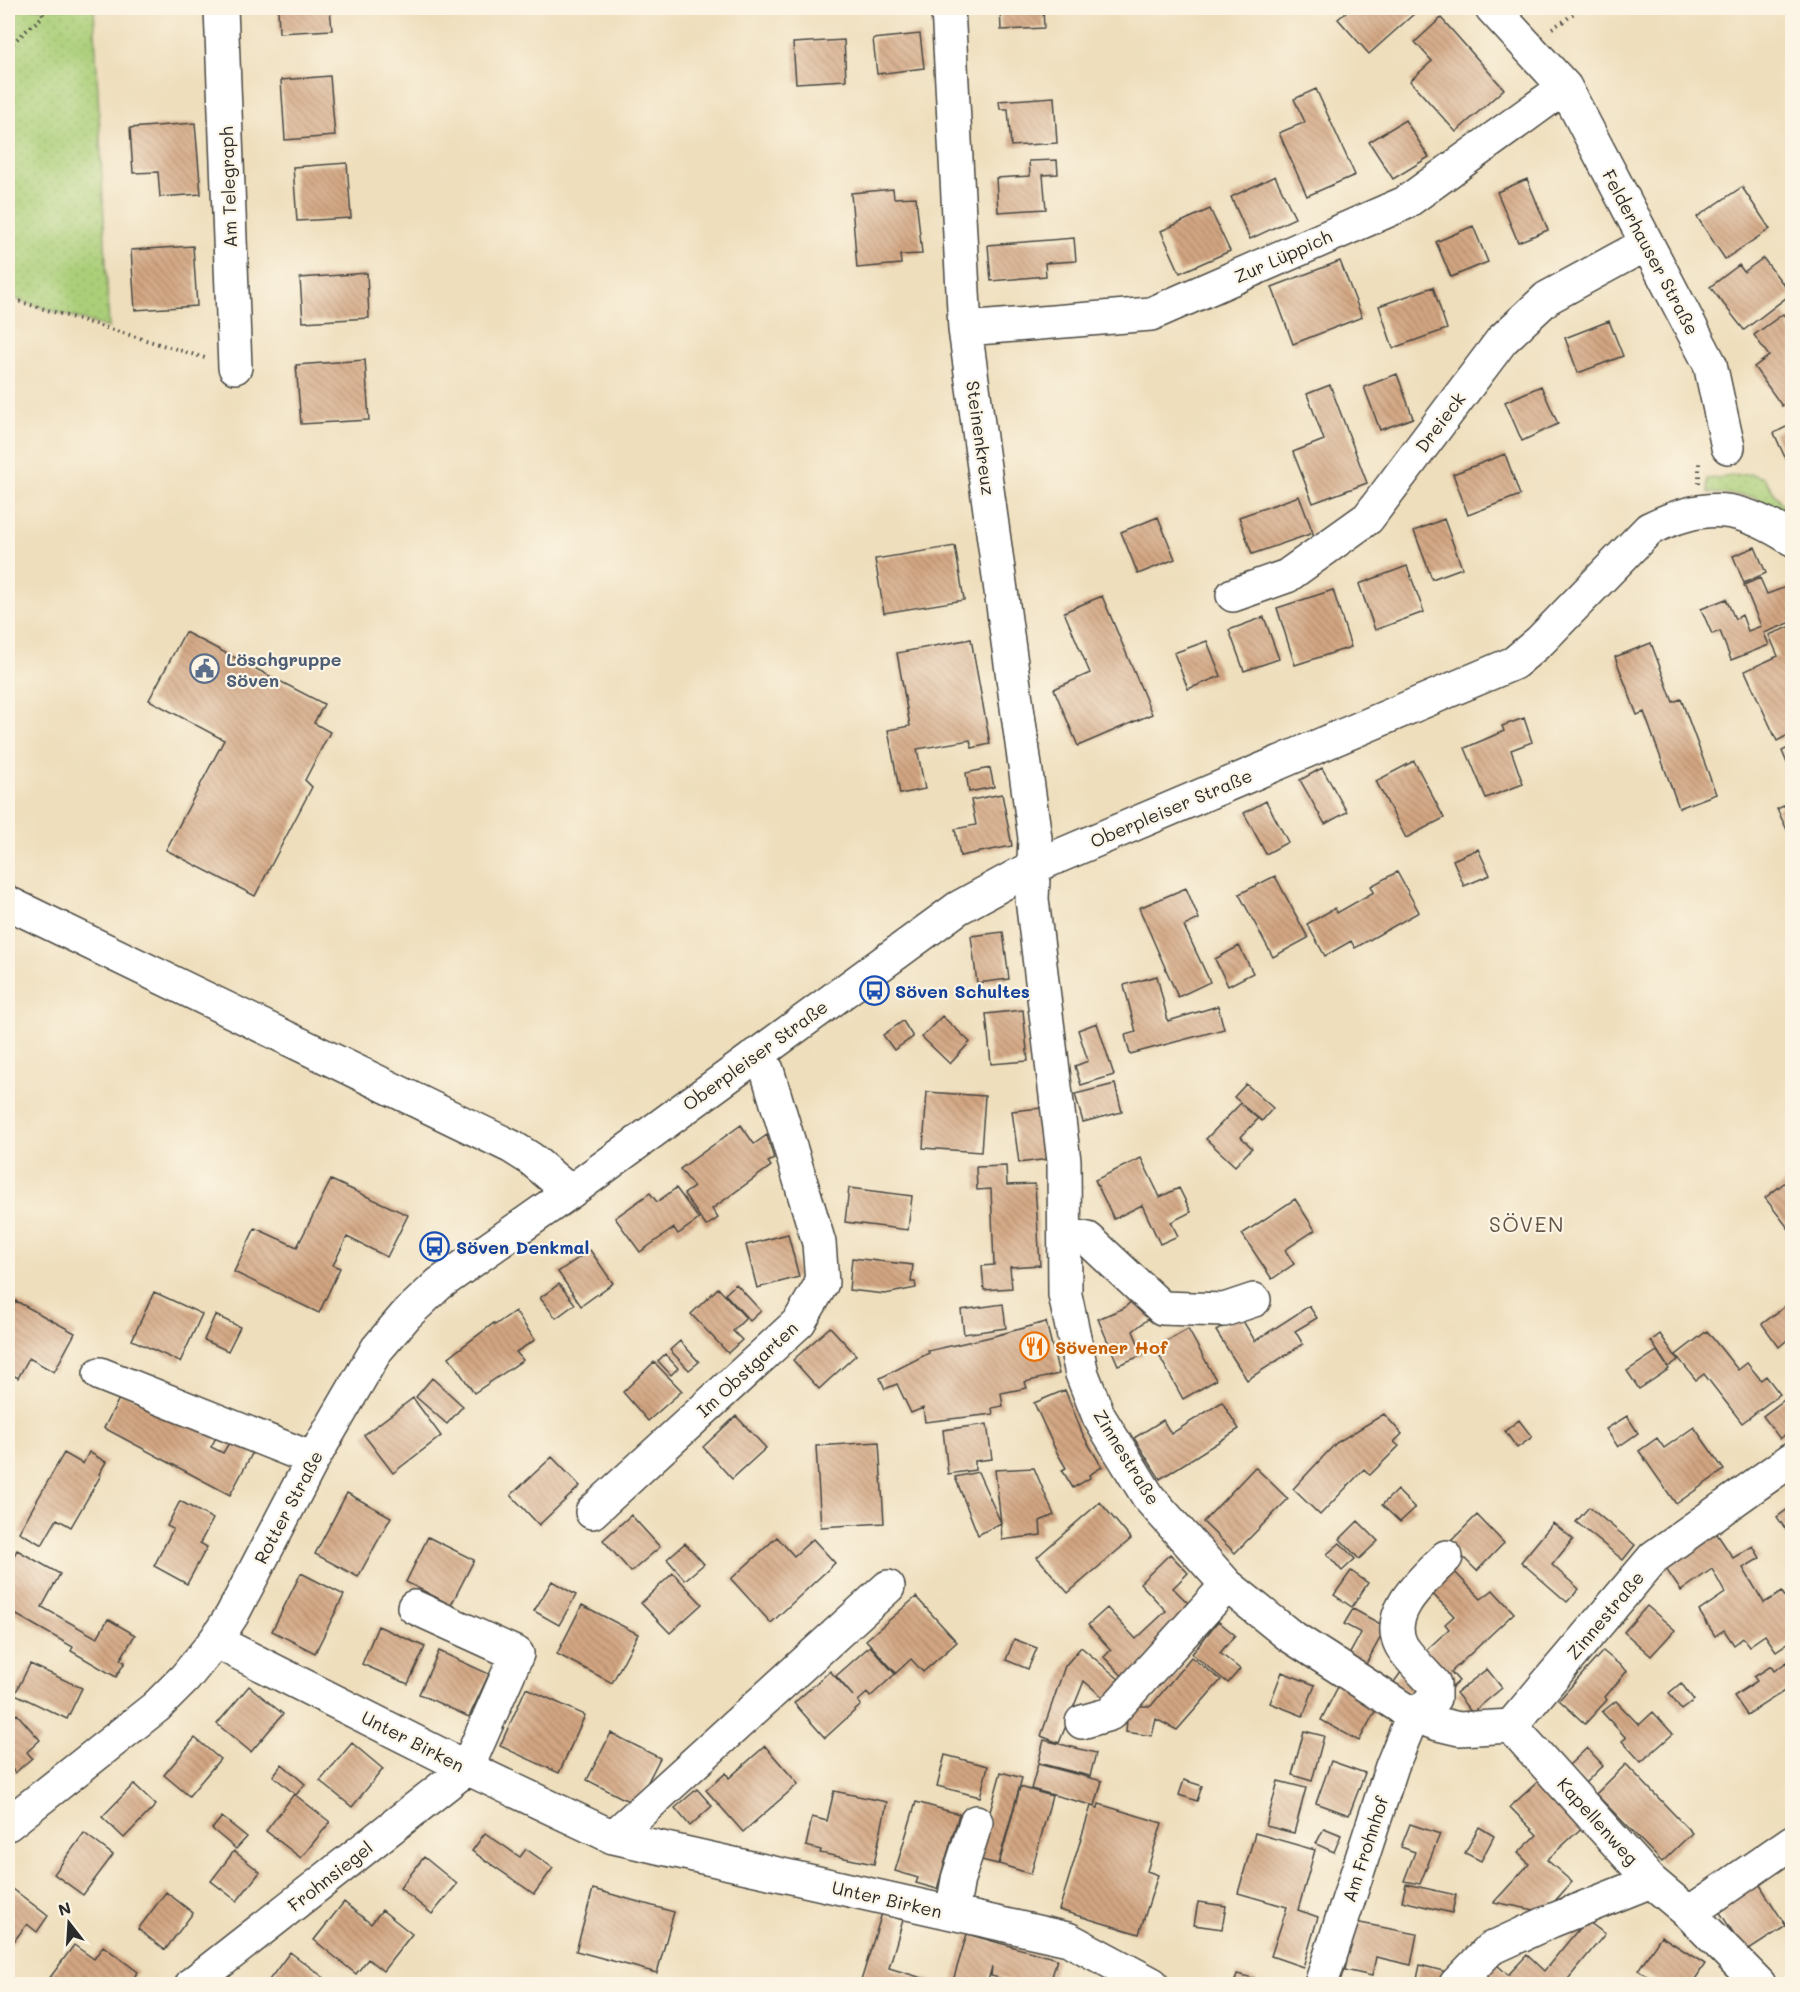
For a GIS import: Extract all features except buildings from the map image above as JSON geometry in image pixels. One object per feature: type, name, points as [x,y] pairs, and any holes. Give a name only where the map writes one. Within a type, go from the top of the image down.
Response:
[{"type":"street","name":"Am Telegraph","points":[[221,8],[235,367]]},
{"type":"street","name":"Steinenkreuz","points":[[948,8],[965,329],[1035,838],[1033,867]]},
{"type":"street","name":"Felderhauser Straße","points":[[1492,8],[1565,87],[1710,364],[1728,447]]},
{"type":"street","name":"Zur Lüppich","points":[[965,329],[1151,314],[1405,203],[1565,87]]},
{"type":"street","name":"Dreieck","points":[[1233,595],[1287,576],[1368,518],[1502,340],[1547,298],[1646,244]]},
{"type":"street","name":"Oberpleiser Straße","points":[[570,1192],[958,908],[1033,867],[1514,663],[1540,641],[1649,529],[1671,519],[1699,512],[1731,510],[1765,522],[1792,539]]},
{"type":"street","name":"Zinnestraße","points":[[1033,867],[1032,899],[1064,1161],[1065,1295],[1082,1374],[1099,1417],[1149,1498],[1227,1585],[1289,1635],[1413,1714],[1438,1725],[1459,1729],[1511,1726],[1654,1557],[1792,1459]]},
{"type":"street","points":[[8,903],[512,1147],[531,1159],[570,1192]]},
{"type":"street","name":"Im Obstgarten","points":[[592,1512],[799,1322],[822,1283],[819,1243],[767,1070],[756,1055]]},
{"type":"street","name":"Rotter Straße","points":[[8,1824],[156,1707],[215,1641],[232,1615],[313,1459],[377,1349],[406,1315],[439,1284],[570,1192]]},
{"type":"street","points":[[1066,1235],[1088,1239],[1162,1308],[1224,1310],[1254,1300]]},
{"type":"street","points":[[100,1374],[313,1459]]},
{"type":"street","points":[[1413,1714],[1424,1708],[1434,1698],[1434,1684],[1401,1646],[1397,1625],[1402,1605],[1446,1557]]},
{"type":"street","points":[[1082,1722],[1110,1714],[1227,1585]]},
{"type":"street","points":[[613,1837],[888,1587]]},
{"type":"street","points":[[414,1607],[517,1653],[467,1768]]},
{"type":"street","name":"Unter Birken","points":[[215,1641],[467,1768],[613,1837],[1068,1939],[1152,1984]]},
{"type":"street","name":"Am Frohnhof","points":[[1321,1984],[1392,1766],[1413,1714]]},
{"type":"street","name":"Kapellenweg","points":[[1511,1726],[1651,1881],[1689,1912],[1759,1984]]},
{"type":"street","name":"Frohnsiegel","points":[[192,1984],[467,1768]]},
{"type":"street","points":[[952,1913],[958,1879],[976,1822]]},
{"type":"street","points":[[1689,1912],[1792,1842]]},
{"type":"street","points":[[1456,1984],[1490,1949],[1551,1921],[1651,1881]]},
{"type":"path","points":[[8,47],[43,16],[42,8]]},
{"type":"path","points":[[8,298],[235,367]]},
{"type":"path","points":[[1699,512],[1699,462],[1728,447]]},
{"type":"green space","points":[[8,8],[94,8],[109,328],[8,297]]},
{"type":"green space","points":[[1751,474],[1764,478],[1792,519],[1754,497],[1708,493],[1707,479]]},
{"type":"place","name":"Löschgruppe Söven","points":[[205,669]]},
{"type":"place","name":"Söven Schultes","points":[[874,991]]},
{"type":"place","name":"Söven Denkmal","points":[[435,1247]]},
{"type":"place","name":"Sövener Hof","points":[[1034,1347]]},
{"type":"district","name":"SÖVEN","points":[[1527,1223]]}]
